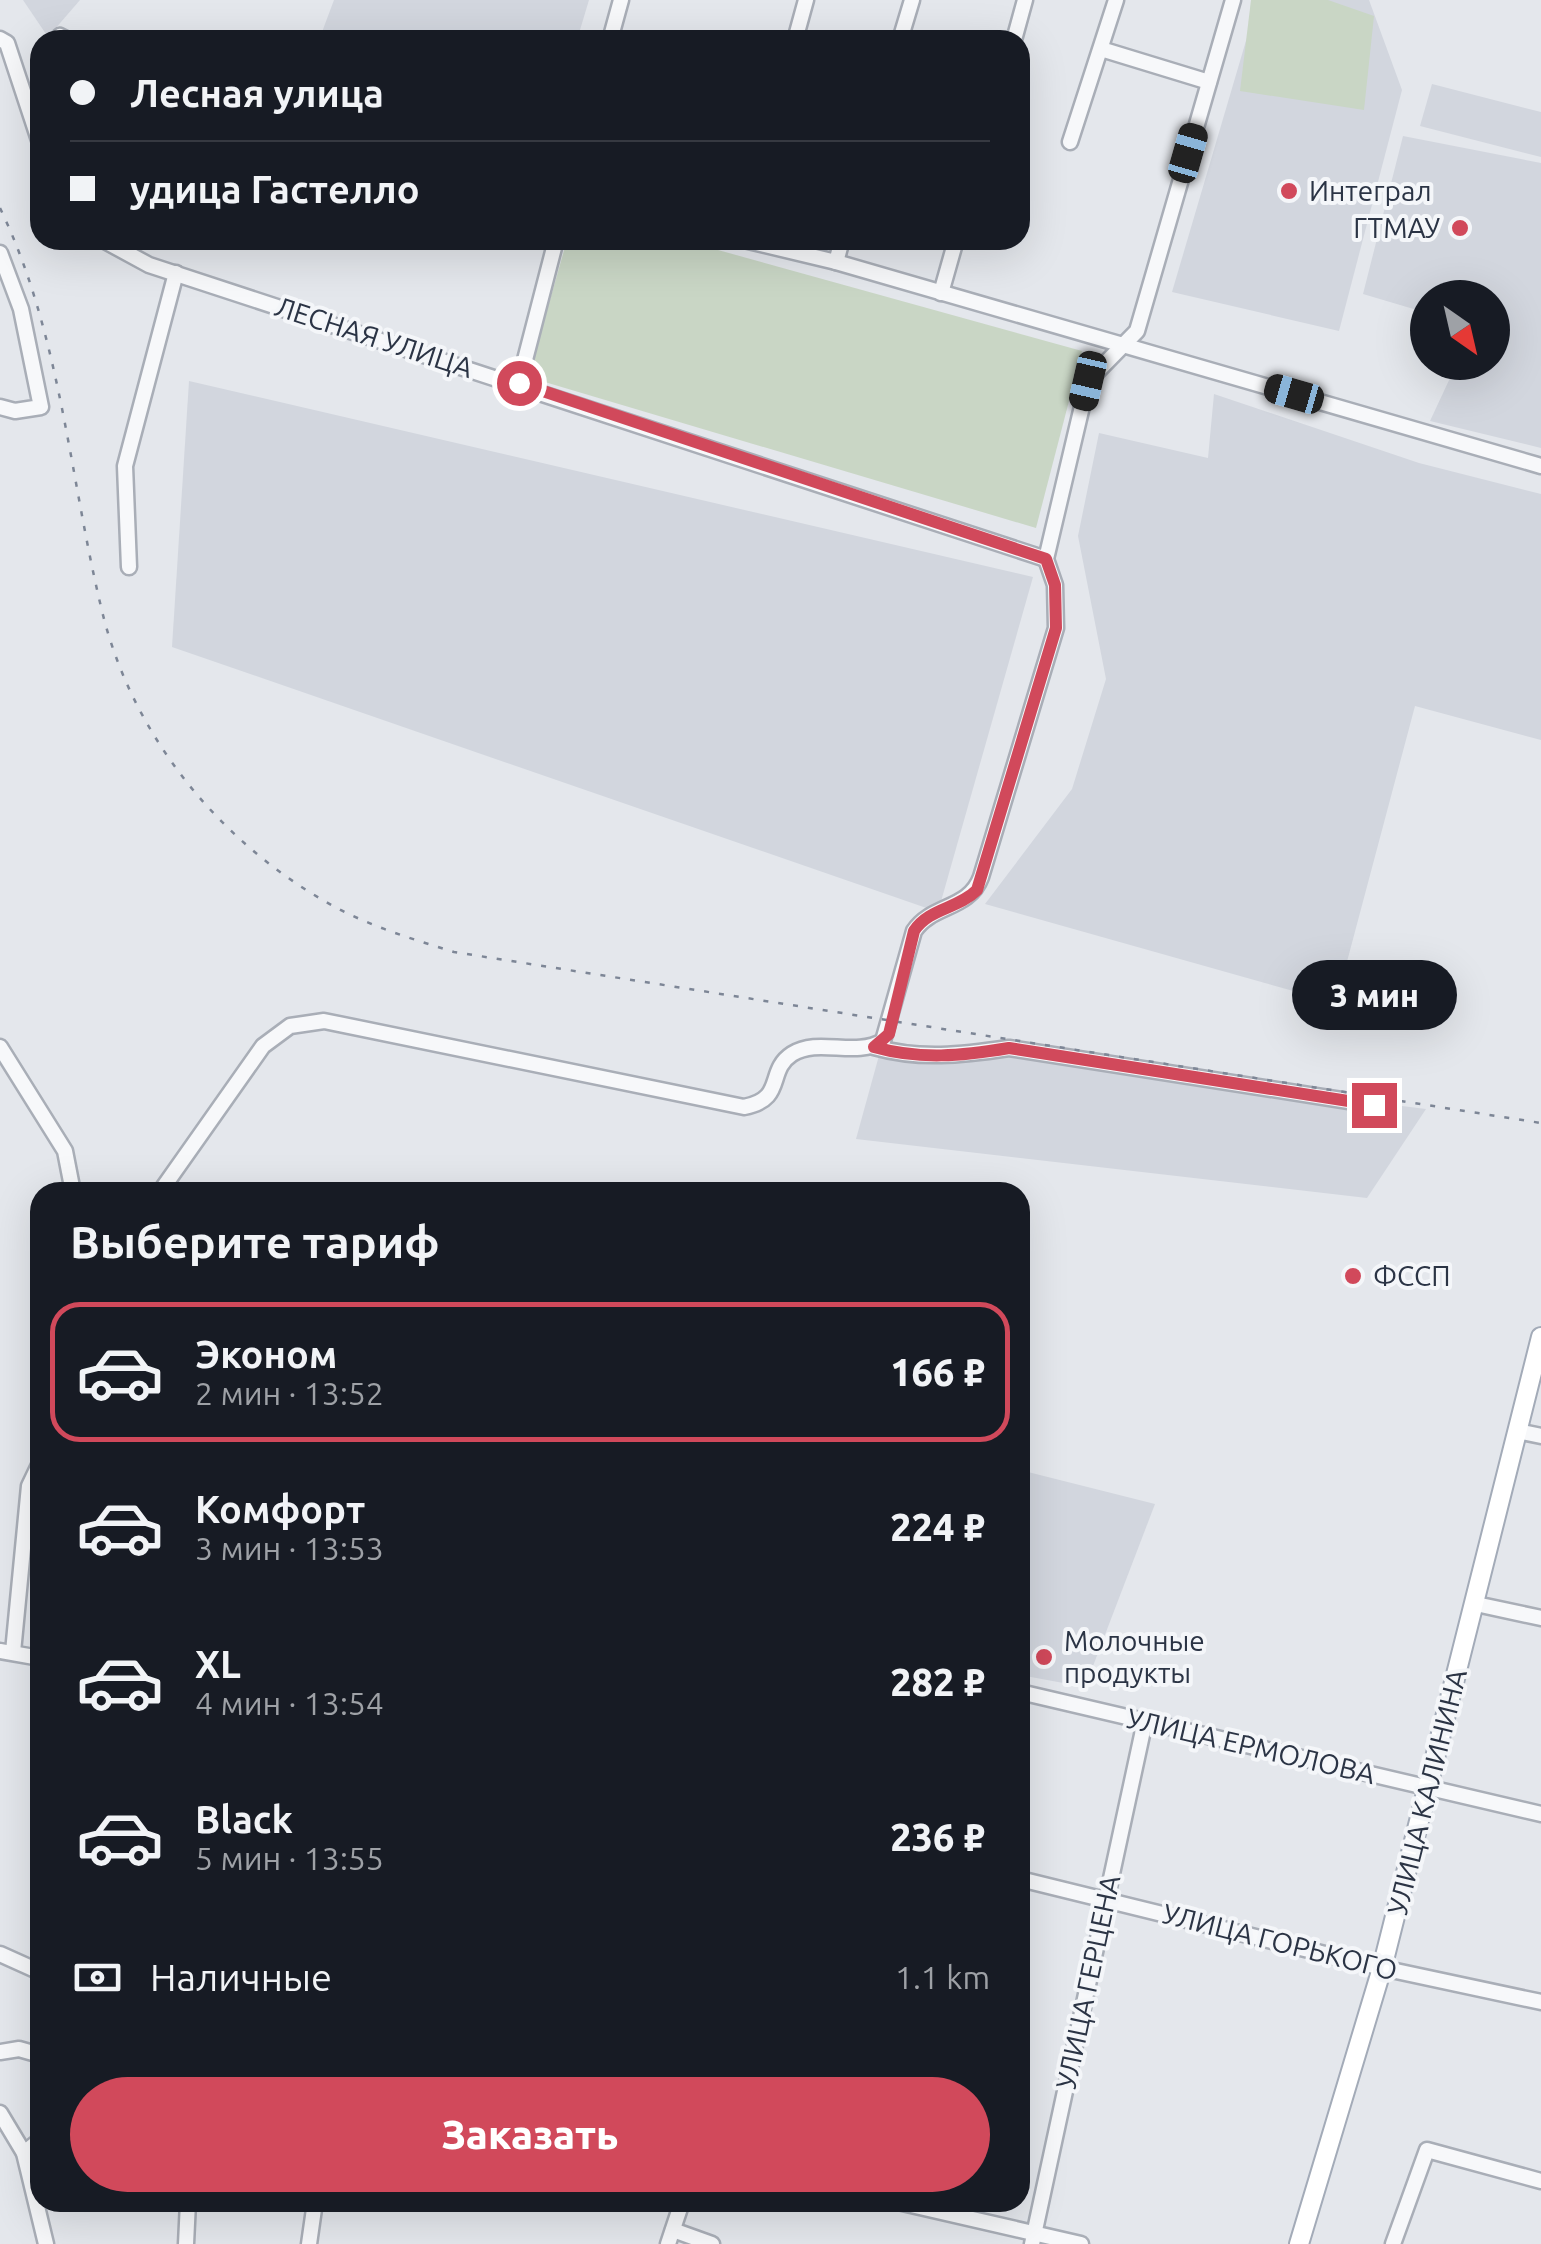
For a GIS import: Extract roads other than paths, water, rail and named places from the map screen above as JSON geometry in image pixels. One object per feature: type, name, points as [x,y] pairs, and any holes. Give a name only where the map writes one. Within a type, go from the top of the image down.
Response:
[{"type":"main road","name":"УЛИЦА КАЛИНИНА","points":[[1300,2244],[1382,1968],[1541,1337]]},
{"type":"street","points":[[612,30],[620,0]]},
{"type":"street","points":[[798,30],[806,0]]},
{"type":"street","points":[[903,30],[912,0]]},
{"type":"street","points":[[1017,30],[1025,0]]},
{"type":"street","points":[[1070,142],[1116,0]]},
{"type":"street","points":[[874,1047],[889,1034],[914,931],[922,919],[967,900],[981,877],[1056,628],[1055,585],[1046,559],[1088,381],[1137,331],[1233,0]]},
{"type":"street","points":[[0,25],[30,115]]},
{"type":"street","points":[[1100,48],[1209,82]]},
{"type":"street","name":"ЛЕСНАЯ УЛИЦА","points":[[124,250],[176,274],[519,383],[1046,559]]},
{"type":"street","points":[[519,383],[553,250]]},
{"type":"street","points":[[786,250],[1541,466]]},
{"type":"street","points":[[836,262],[839,250]]},
{"type":"street","points":[[940,294],[953,250]]},
{"type":"street","points":[[0,252],[22,309],[41,407],[15,411],[0,407]]},
{"type":"street","points":[[129,567],[125,466],[176,274]]},
{"type":"street","points":[[167,1182],[263,1046],[290,1026],[324,1022],[744,1107],[761,1104],[768,1097],[783,1061],[795,1052],[874,1047],[902,1055],[957,1056],[1009,1048],[1374,1105]]},
{"type":"street","points":[[0,1047],[66,1151],[71,1182]]},
{"type":"street","points":[[1517,1431],[1541,1436]]},
{"type":"street","points":[[6,1652],[30,1486]]},
{"type":"street","points":[[1476,1604],[1541,1618]]},
{"type":"street","name":"УЛИЦА ЕРМОЛОВА","points":[[1030,1694],[1541,1814]]},
{"type":"street","name":"УЛИЦА ГЕРЦЕНА","points":[[1034,2238],[1144,1720]]},
{"type":"street","name":"УЛИЦА ГОРЬКОГО","points":[[1030,1881],[1382,1968],[1541,2002]]},
{"type":"street","points":[[0,1954],[30,1968]]},
{"type":"street","points":[[0,2052],[19,2049],[30,2053]]},
{"type":"street","points":[[0,2113],[24,2154],[30,2179]]},
{"type":"street","points":[[24,2154],[30,2149]]},
{"type":"street","points":[[1393,2244],[1427,2150],[1541,2181]]},
{"type":"street","points":[[38,2212],[46,2244]]},
{"type":"street","points":[[186,2244],[188,2212]]},
{"type":"street","points":[[309,2244],[314,2212]]},
{"type":"street","points":[[679,2212],[670,2237],[712,2244]]},
{"type":"street","points":[[936,2212],[1034,2238],[1081,2244]]},
{"type":"railway","points":[[0,208],[37,305],[62,406],[102,611],[133,698],[182,776],[212,812],[282,873],[321,899],[369,923],[454,952],[1541,1123]]},
{"type":"place","name":"Интеграл","points":[[1289,191]]},
{"type":"place","name":"ГТМАУ","points":[[1460,228]]},
{"type":"place","name":"ФССП","points":[[1353,1276]]},
{"type":"place","name":"Молочные продукты","points":[[1044,1657]]}]
